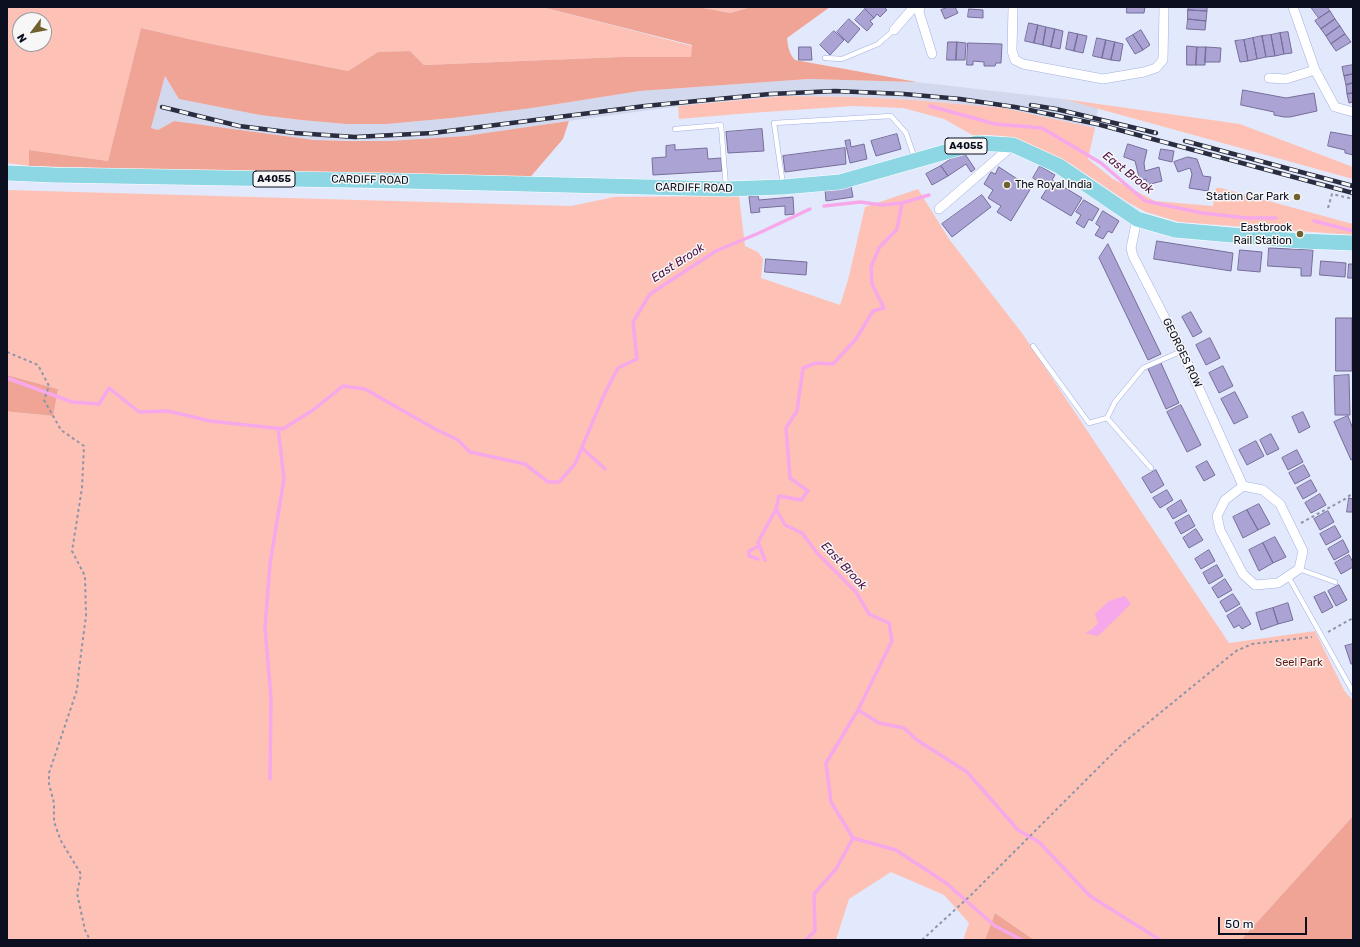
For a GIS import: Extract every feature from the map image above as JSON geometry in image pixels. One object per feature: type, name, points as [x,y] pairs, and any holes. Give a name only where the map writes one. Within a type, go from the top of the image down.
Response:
[{"type":"main road","name":"CARDIFF ROAD","points":[[7,173],[726,189],[783,187],[840,182],[978,143],[1013,145],[1059,166],[1137,219],[1175,230],[1300,241],[1353,243]]},
{"type":"street","points":[[894,30],[914,7]]},
{"type":"street","points":[[920,7],[919,12],[932,54]]},
{"type":"street","points":[[1013,7],[1012,51],[1015,60],[1023,64],[1103,79],[1144,72],[1156,68],[1163,60],[1164,7]]},
{"type":"street","points":[[1293,7],[1315,70],[1335,108],[1353,112]]},
{"type":"street","points":[[1269,78],[1286,79],[1315,70]]},
{"type":"street","points":[[939,209],[1013,145]]},
{"type":"street","name":"GEORGES ROW","points":[[1137,219],[1131,248],[1133,256],[1182,351],[1243,486]]},
{"type":"street","points":[[1243,486],[1263,490],[1280,504],[1303,551],[1299,570],[1278,583],[1256,585],[1243,574],[1220,530],[1217,516],[1226,500],[1243,486]]},
{"type":"lane","points":[[825,58],[842,59],[878,44],[894,30]]},
{"type":"lane","points":[[783,187],[774,123],[891,116],[906,133],[916,161]]},
{"type":"lane","points":[[675,129],[721,125],[726,189]]},
{"type":"lane","points":[[1033,346],[1089,423],[1107,418],[1115,402],[1143,368],[1182,351]]},
{"type":"lane","points":[[1107,418],[1151,468]]},
{"type":"lane","points":[[1299,570],[1335,582]]},
{"type":"lane","points":[[1288,576],[1353,692]]},
{"type":"path","points":[[1328,208],[1332,194],[1353,199]]},
{"type":"path","points":[[7,352],[38,365],[49,386],[44,400],[60,430],[84,446],[82,488],[72,551],[85,576],[86,616],[77,690],[49,773],[49,784],[54,803],[54,822],[61,840],[81,874],[77,893],[85,930],[90,940]]},
{"type":"path","points":[[1292,527],[1346,500],[1353,493]]},
{"type":"path","points":[[922,940],[970,896],[1122,744],[1236,651],[1252,644],[1322,636],[1353,618]]},
{"type":"shaded area","points":[[542,7],[698,7],[730,13],[751,7],[830,7],[787,38],[789,50],[795,60],[917,82],[809,79],[640,91],[532,108],[452,118],[387,124],[346,124],[260,115],[179,99],[165,76],[151,128],[158,130],[174,121],[314,140],[389,141],[465,136],[569,121],[563,139],[527,181],[29,166],[29,150],[108,161],[141,28],[202,42],[348,71],[378,52],[410,51],[424,65],[621,57],[691,57],[692,45]]},
{"type":"shaded area","points":[[165,76],[180,99],[260,115],[346,124],[387,124],[452,118],[532,108],[640,91],[809,79],[917,82],[1063,99],[1098,108],[1095,128],[1004,108],[915,100],[856,97],[783,96],[696,104],[465,136],[389,141],[314,140],[174,121],[158,130],[151,128]]},
{"type":"shaded area","points":[[7,375],[58,389],[53,416],[7,411]]},
{"type":"shaded area","points":[[1125,596],[1131,604],[1098,636],[1085,633],[1091,630],[1098,623],[1095,614],[1109,601]]},
{"type":"shaded area","points":[[1353,816],[1353,940],[1241,940]]},
{"type":"shaded area","points":[[995,913],[1034,940],[985,940]]},
{"type":"green space","points":[[7,7],[542,7],[692,46],[691,57],[621,57],[424,65],[410,51],[378,52],[348,71],[202,42],[141,28],[108,161],[29,150],[29,166],[7,163]]},
{"type":"green space","points":[[698,7],[751,7],[730,13]]},
{"type":"green space","points":[[783,96],[856,97],[915,100],[1004,108],[1095,128],[1088,159],[1113,179],[1155,201],[1213,206],[1216,188],[1221,188],[1353,224],[1353,235],[1179,222],[1146,212],[1129,203],[1071,164],[1025,142],[1003,136],[974,136],[944,119],[903,108],[853,106],[679,119],[678,106]]},
{"type":"green space","points":[[1063,99],[1240,124],[1353,167],[1353,179]]},
{"type":"green space","name":"Seel Park","points":[[918,189],[949,239],[1022,333],[1229,643],[1315,631],[1344,690],[1353,701],[1353,816],[1241,940],[1034,940],[995,913],[985,940],[963,940],[969,923],[944,895],[891,872],[849,899],[836,940],[7,940],[7,411],[52,416],[58,389],[7,375],[7,190],[571,206],[614,197],[739,196],[745,246],[758,252],[763,259],[761,278],[840,305],[848,280],[865,207]]},
{"type":"building","points":[[867,7],[884,7],[887,10],[880,17],[877,14],[874,18],[865,9]]},
{"type":"building","points":[[949,7],[955,7],[958,13],[945,19],[941,10]]},
{"type":"building","points":[[1127,7],[1145,7],[1144,13],[1127,13]]},
{"type":"building","points":[[1189,7],[1207,7],[1207,11],[1188,10]]},
{"type":"building","points":[[1311,7],[1327,7],[1330,11],[1319,18]]},
{"type":"building","points":[[865,9],[874,18],[870,21],[873,24],[867,31],[855,20]]},
{"type":"building","points":[[969,9],[983,10],[983,18],[968,17]]},
{"type":"building","points":[[1188,10],[1207,11],[1206,21],[1188,19]]},
{"type":"building","points":[[1330,11],[1335,19],[1321,29],[1315,21]]},
{"type":"building","points":[[849,19],[860,29],[848,43],[837,32]]},
{"type":"building","points":[[1188,19],[1206,21],[1205,30],[1187,29]]},
{"type":"building","points":[[1335,19],[1340,26],[1326,36],[1321,29]]},
{"type":"building","points":[[1029,23],[1038,25],[1034,43],[1025,41]]},
{"type":"building","points":[[1038,25],[1046,27],[1043,45],[1034,43]]},
{"type":"building","points":[[1340,26],[1345,34],[1331,44],[1326,36]]},
{"type":"building","points":[[1046,27],[1055,29],[1051,47],[1043,45]]},
{"type":"building","points":[[1055,29],[1063,31],[1060,49],[1051,47]]},
{"type":"building","points":[[1141,30],[1150,45],[1143,50],[1133,35]]},
{"type":"building","points":[[834,31],[844,40],[830,55],[820,45]]},
{"type":"building","points":[[1069,32],[1078,34],[1074,51],[1066,49]]},
{"type":"building","points":[[1288,32],[1292,53],[1284,54],[1280,33]]},
{"type":"building","points":[[1280,33],[1284,54],[1275,56],[1271,35]]},
{"type":"building","points":[[1078,34],[1087,36],[1083,53],[1074,51]]},
{"type":"building","points":[[1345,34],[1351,42],[1336,51],[1331,44]]},
{"type":"building","points":[[1133,35],[1143,50],[1135,54],[1126,39]]},
{"type":"building","points":[[1271,35],[1275,56],[1266,57],[1262,36]]},
{"type":"building","points":[[1262,36],[1266,57],[1257,59],[1253,38]]},
{"type":"building","points":[[1097,38],[1106,40],[1102,58],[1093,56]]},
{"type":"building","points":[[1253,38],[1257,59],[1248,61],[1244,40]]},
{"type":"building","points":[[1106,40],[1115,42],[1111,60],[1102,58]]},
{"type":"building","points":[[1244,40],[1248,61],[1240,62],[1235,41]]},
{"type":"building","points":[[948,42],[957,42],[956,60],[947,60]]},
{"type":"building","points":[[957,42],[966,43],[965,60],[956,60]]},
{"type":"building","points":[[1115,42],[1123,44],[1120,61],[1111,60]]},
{"type":"building","points":[[968,43],[1002,44],[1001,63],[996,63],[995,66],[984,66],[984,62],[973,61],[973,65],[967,65]]},
{"type":"building","points":[[1187,46],[1197,47],[1196,65],[1187,65]]},
{"type":"building","points":[[799,47],[811,47],[812,60],[799,60]]},
{"type":"building","points":[[1197,47],[1206,47],[1205,65],[1196,65]]},
{"type":"building","points":[[1206,47],[1221,48],[1220,62],[1205,62]]},
{"type":"building","points":[[1353,65],[1353,74],[1344,76],[1342,67]]},
{"type":"building","points":[[1353,74],[1353,83],[1346,85],[1344,76]]},
{"type":"building","points":[[1353,83],[1353,93],[1347,94],[1346,85]]},
{"type":"building","points":[[1243,90],[1286,98],[1314,93],[1317,111],[1290,117],[1274,115],[1274,112],[1241,105]]},
{"type":"building","points":[[1353,93],[1353,102],[1349,103],[1347,94]]},
{"type":"building","points":[[762,129],[764,151],[728,153],[726,132]]},
{"type":"building","points":[[1331,132],[1353,136],[1353,155],[1345,153],[1345,150],[1328,146]]},
{"type":"building","points":[[897,134],[901,149],[876,156],[871,141]]},
{"type":"building","points":[[850,140],[851,147],[864,144],[867,159],[850,163],[845,141]]},
{"type":"building","points":[[1128,144],[1147,150],[1144,163],[1145,171],[1159,167],[1162,181],[1147,185],[1146,179],[1140,181],[1135,161],[1124,157]]},
{"type":"building","points":[[675,145],[675,150],[707,148],[708,159],[721,158],[722,171],[653,175],[652,158],[666,157],[666,146]]},
{"type":"building","points":[[845,148],[846,164],[785,172],[783,156]]},
{"type":"building","points":[[1161,149],[1174,151],[1172,162],[1159,159]]},
{"type":"building","points":[[963,151],[975,169],[971,172],[966,164],[948,176],[941,166]]},
{"type":"building","points":[[1188,157],[1197,159],[1203,176],[1211,177],[1208,191],[1189,188],[1192,174],[1190,168],[1178,172],[1174,162]]},
{"type":"building","points":[[941,166],[948,176],[932,185],[926,174]]},
{"type":"building","points":[[1040,166],[1055,175],[1052,180],[1082,198],[1071,216],[1041,198],[1048,187],[1033,178]]},
{"type":"building","points":[[999,167],[1031,188],[1011,221],[997,212],[1001,206],[988,198],[993,190],[984,184],[991,172],[995,174]]},
{"type":"building","points":[[851,186],[853,197],[826,201],[825,189]]},
{"type":"building","points":[[982,195],[991,207],[952,237],[942,224]]},
{"type":"building","points":[[758,196],[759,200],[793,197],[794,214],[785,215],[785,206],[759,208],[760,212],[751,213],[749,197]]},
{"type":"building","points":[[1084,200],[1099,209],[1092,221],[1089,219],[1084,228],[1076,223],[1081,215],[1076,212]]},
{"type":"building","points":[[1103,211],[1119,221],[1112,233],[1108,231],[1103,239],[1095,235],[1100,227],[1096,224]]},
{"type":"building","points":[[1157,241],[1233,253],[1231,271],[1154,259]]},
{"type":"building","points":[[1108,244],[1161,354],[1148,360],[1099,258]]},
{"type":"building","points":[[1269,248],[1313,250],[1311,276],[1301,276],[1301,268],[1268,266]]},
{"type":"building","points":[[1240,250],[1262,252],[1260,272],[1238,270]]},
{"type":"building","points":[[766,259],[807,262],[806,275],[765,272]]},
{"type":"building","points":[[1321,261],[1346,263],[1345,277],[1320,275]]},
{"type":"building","points":[[1349,264],[1353,264],[1353,278],[1348,278]]},
{"type":"building","points":[[1191,312],[1202,332],[1193,337],[1182,317]]},
{"type":"building","points":[[1336,318],[1352,318],[1352,371],[1336,371]]},
{"type":"building","points":[[1210,338],[1220,358],[1206,365],[1196,345]]},
{"type":"building","points":[[1161,363],[1179,403],[1166,409],[1148,369]]},
{"type":"building","points":[[1223,366],[1233,386],[1219,393],[1209,373]]},
{"type":"building","points":[[1349,375],[1350,415],[1335,415],[1334,376]]},
{"type":"building","points":[[1235,392],[1248,417],[1234,424],[1221,399]]},
{"type":"building","points":[[1181,405],[1201,445],[1187,452],[1167,412]]},
{"type":"building","points":[[1303,412],[1310,427],[1299,433],[1292,417]]},
{"type":"building","points":[[1348,416],[1353,429],[1353,459],[1351,460],[1334,422]]},
{"type":"building","points":[[1271,434],[1279,449],[1267,455],[1260,440]]},
{"type":"building","points":[[1256,441],[1264,456],[1247,465],[1239,450]]},
{"type":"building","points":[[1297,450],[1303,462],[1288,470],[1282,458]]},
{"type":"building","points":[[1207,461],[1215,475],[1204,481],[1196,467]]},
{"type":"building","points":[[1304,465],[1310,476],[1295,484],[1289,473]]},
{"type":"building","points":[[1156,470],[1164,485],[1151,493],[1142,478]]},
{"type":"building","points":[[1311,480],[1317,491],[1303,499],[1297,488]]},
{"type":"building","points":[[1167,490],[1173,500],[1160,508],[1153,498]]},
{"type":"building","points":[[1320,494],[1326,505],[1311,513],[1305,503]]},
{"type":"building","points":[[1349,498],[1353,499],[1353,512],[1347,512]]},
{"type":"building","points":[[1181,500],[1187,511],[1173,519],[1167,509]]},
{"type":"building","points":[[1259,504],[1270,524],[1258,530],[1247,510]]},
{"type":"building","points":[[1247,510],[1258,530],[1243,538],[1233,517]]},
{"type":"building","points":[[1328,511],[1334,522],[1320,530],[1314,519]]},
{"type":"building","points":[[1189,515],[1195,526],[1181,534],[1175,523]]},
{"type":"building","points":[[1335,526],[1341,537],[1326,545],[1320,534]]},
{"type":"building","points":[[1196,529],[1203,540],[1189,548],[1183,538]]},
{"type":"building","points":[[1275,537],[1286,557],[1273,563],[1263,543]]},
{"type":"building","points":[[1343,540],[1349,552],[1334,560],[1328,549]]},
{"type":"building","points":[[1263,543],[1273,563],[1259,571],[1249,550]]},
{"type":"building","points":[[1209,550],[1215,561],[1201,569],[1195,559]]},
{"type":"building","points":[[1349,555],[1353,562],[1353,567],[1341,574],[1335,563]]},
{"type":"building","points":[[1217,565],[1223,576],[1209,584],[1203,573]]},
{"type":"building","points":[[1225,579],[1232,590],[1218,598],[1212,588]]},
{"type":"building","points":[[1339,585],[1347,600],[1336,606],[1328,591]]},
{"type":"building","points":[[1325,592],[1333,607],[1322,613],[1314,597]]},
{"type":"building","points":[[1233,594],[1240,604],[1226,612],[1220,602]]},
{"type":"building","points":[[1288,603],[1293,620],[1278,624],[1273,608]]},
{"type":"building","points":[[1241,607],[1251,624],[1242,629],[1239,625],[1234,628],[1227,616]]},
{"type":"building","points":[[1273,608],[1278,624],[1261,630],[1256,613]]},
{"type":"building","points":[[1353,644],[1353,664],[1351,664],[1345,646]]},
{"type":"waterway","name":"East Brook","points":[[930,106],[995,124],[1042,128],[1101,163],[1145,201],[1202,213],[1247,218],[1276,218]]},
{"type":"waterway","name":"East Brook","points":[[806,940],[815,931],[814,894],[836,869],[853,838],[831,802],[826,763],[858,710],[892,641],[889,623],[869,614],[856,592],[817,553],[802,533],[785,525],[776,509],[779,496],[801,500],[808,491],[790,478],[786,428],[797,411],[803,368],[816,363],[833,364],[856,339],[873,311],[884,308],[872,284],[871,267],[879,248],[897,229],[902,203],[929,195]]},
{"type":"waterway","points":[[824,206],[860,202],[882,205],[902,203]]},
{"type":"waterway","name":"East Brook","points":[[7,378],[72,402],[99,404],[109,388],[139,412],[168,411],[210,421],[283,429],[313,410],[343,386],[365,389],[435,429],[458,440],[470,452],[525,464],[548,482],[559,482],[575,464],[604,395],[618,368],[637,359],[633,322],[650,294],[716,251],[810,209]]},
{"type":"waterway","name":"East Brook","points":[[1314,221],[1353,231]]},
{"type":"waterway","points":[[270,779],[271,698],[265,628],[270,564],[284,479],[278,428]]},
{"type":"waterway","points":[[582,448],[605,469]]},
{"type":"waterway","points":[[765,560],[758,542],[776,509]]},
{"type":"waterway","points":[[758,559],[749,556],[749,551],[759,546]]},
{"type":"waterway","points":[[858,710],[879,723],[904,728],[917,740],[967,772],[1018,830],[1039,842],[1090,896],[1160,940]]},
{"type":"waterway","points":[[853,838],[896,850],[946,883],[995,926],[1022,940]]},
{"type":"railway","points":[[162,107],[239,126],[295,133],[355,137],[433,133],[645,106],[770,94],[835,91],[904,94],[960,99],[1015,107],[1097,124],[1353,193]]},
{"type":"railway","points":[[1031,105],[1056,109],[1156,133]]},
{"type":"railway","points":[[1185,141],[1353,186]]},
{"type":"place","name":"The Royal India","points":[[1007,185]]},
{"type":"place","name":"Station Car Park","points":[[1297,197]]},
{"type":"place","name":"Eastbrook Rail Station","points":[[1300,234]]}]
